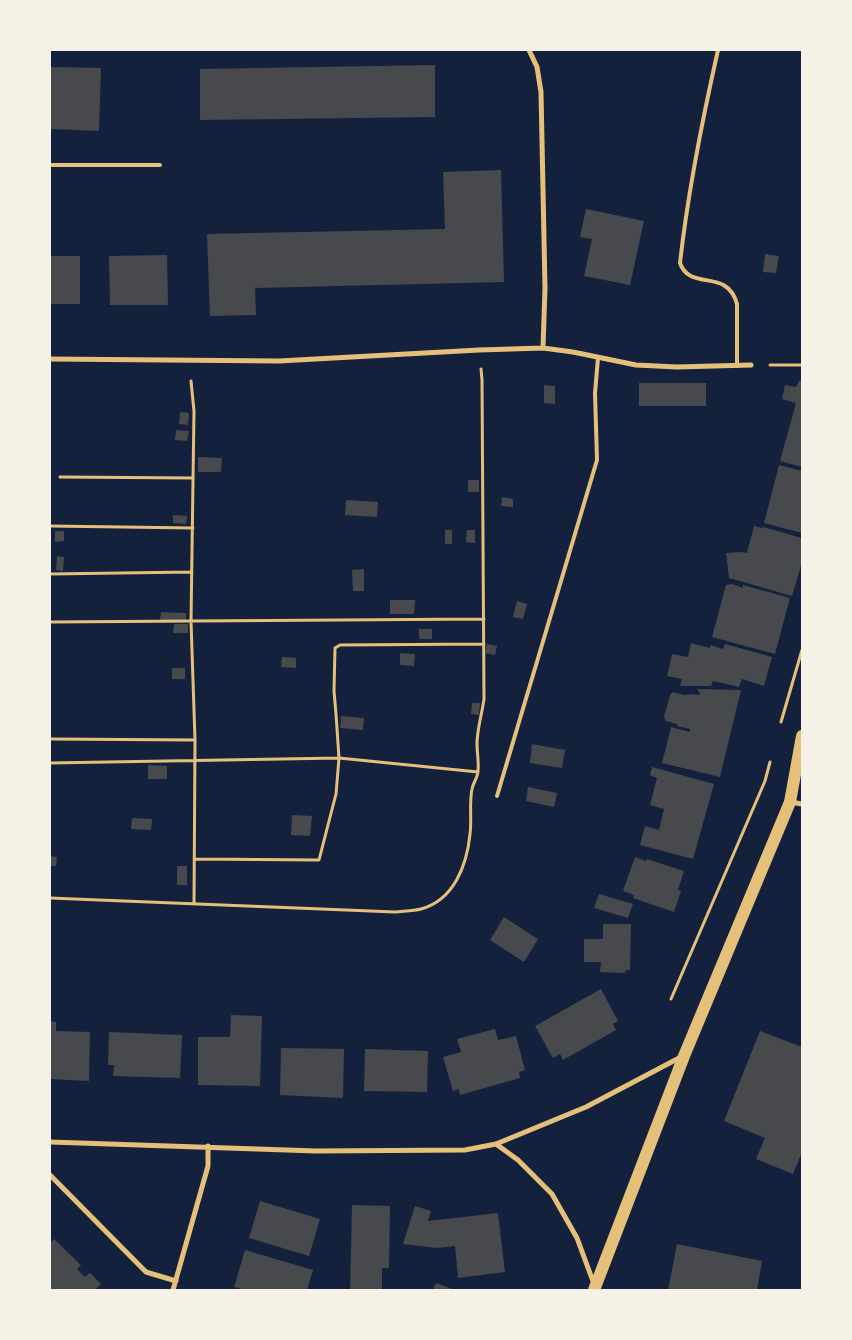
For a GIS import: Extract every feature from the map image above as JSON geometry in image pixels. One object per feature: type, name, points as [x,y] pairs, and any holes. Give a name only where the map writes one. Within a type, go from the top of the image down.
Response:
[{"type":"main road","points":[[796,803],[802,736]]},
{"type":"main road","points":[[595,1288],[684,1056],[802,789]]},
{"type":"street","points":[[529,50],[537,67],[541,92],[545,288],[543,348]]},
{"type":"street","points":[[50,359],[279,362],[543,348],[574,352],[644,366],[751,365]]},
{"type":"street","points":[[50,1142],[316,1151],[465,1150],[496,1144],[586,1107],[684,1056]]},
{"type":"street","points":[[496,1144],[518,1160],[552,1194],[577,1238],[595,1288]]},
{"type":"street","points":[[173,1290],[208,1166],[208,1146]]},
{"type":"street","points":[[50,1175],[146,1272],[176,1281]]},
{"type":"lane","points":[[718,50],[685,217],[680,263],[688,276],[718,282],[727,287],[736,297],[738,366]]},
{"type":"lane","points":[[50,165],[160,165]]},
{"type":"lane","points":[[497,796],[597,460],[595,393],[598,358]]},
{"type":"path","points":[[50,898],[395,912],[421,909],[437,902],[449,893],[466,861],[470,835],[472,788],[478,772],[478,737],[484,699],[482,380],[479,350]]},
{"type":"path","points":[[191,360],[194,411],[190,621],[195,740],[194,904]]},
{"type":"path","points":[[751,365],[802,365]]},
{"type":"path","points":[[60,477],[193,478]]},
{"type":"path","points":[[50,526],[193,528]]},
{"type":"path","points":[[50,574],[192,572]]},
{"type":"path","points":[[50,622],[484,619]]},
{"type":"path","points":[[194,858],[319,860],[336,794],[339,758],[334,691],[335,648],[340,645],[484,644]]},
{"type":"path","points":[[781,725],[802,650]]},
{"type":"path","points":[[50,739],[195,740]]},
{"type":"path","points":[[671,999],[765,781],[773,753]]},
{"type":"path","points":[[50,764],[339,758],[478,772]]},
{"type":"building","points":[[435,65],[435,117],[200,120],[200,69]]},
{"type":"building","points":[[50,67],[101,68],[99,131],[50,129]]},
{"type":"building","points":[[501,170],[504,282],[255,288],[256,315],[210,316],[207,234],[445,229],[443,172]]},
{"type":"building","points":[[586,209],[644,221],[630,285],[584,276],[592,239],[580,237]]},
{"type":"building","points":[[765,254],[779,256],[776,273],[763,272]]},
{"type":"building","points":[[167,255],[168,305],[110,305],[109,256]]},
{"type":"building","points":[[50,256],[80,256],[80,304],[50,304]]},
{"type":"building","points":[[799,381],[802,381],[802,467],[780,461],[796,403],[782,399],[785,385],[796,387]]},
{"type":"building","points":[[639,383],[706,383],[706,406],[639,406]]},
{"type":"building","points":[[544,385],[555,386],[555,404],[544,403]]},
{"type":"building","points":[[180,412],[189,413],[188,425],[179,424]]},
{"type":"building","points":[[176,430],[189,431],[187,441],[175,440]]},
{"type":"building","points":[[198,457],[222,458],[221,472],[198,472]]},
{"type":"building","points":[[779,465],[802,471],[802,533],[764,523]]},
{"type":"building","points":[[468,480],[479,480],[479,492],[468,492]]},
{"type":"building","points":[[502,497],[513,499],[513,507],[501,506]]},
{"type":"building","points":[[346,500],[378,502],[377,517],[345,515]]},
{"type":"building","points":[[173,515],[187,516],[186,524],[173,523]]},
{"type":"building","points":[[754,526],[802,538],[802,562],[792,596],[729,578],[726,553],[747,553]]},
{"type":"building","points":[[445,530],[452,530],[452,544],[445,544]]},
{"type":"building","points":[[467,530],[475,530],[475,543],[466,542]]},
{"type":"building","points":[[55,531],[64,531],[64,541],[55,542]]},
{"type":"building","points":[[57,556],[64,557],[63,571],[56,570]]},
{"type":"building","points":[[364,569],[364,591],[353,591],[352,570]]},
{"type":"building","points":[[732,584],[743,588],[743,585],[790,598],[775,654],[712,637],[726,585]]},
{"type":"building","points":[[390,600],[415,600],[414,614],[390,614]]},
{"type":"building","points":[[517,601],[527,604],[523,619],[513,617]]},
{"type":"building","points":[[161,612],[186,613],[186,620],[160,620]]},
{"type":"building","points":[[174,624],[188,624],[188,633],[173,633]]},
{"type":"building","points":[[419,629],[432,629],[432,639],[419,639]]},
{"type":"building","points":[[691,643],[710,648],[710,645],[723,649],[725,644],[772,657],[764,686],[742,679],[739,687],[713,681],[711,686],[680,686],[682,679],[667,676],[672,654],[688,657]]},
{"type":"building","points":[[487,644],[497,646],[495,655],[485,653]]},
{"type":"building","points":[[400,653],[415,654],[414,666],[400,665]]},
{"type":"building","points":[[282,657],[296,658],[296,668],[281,667]]},
{"type":"building","points":[[172,668],[185,668],[185,679],[172,679]]},
{"type":"building","points":[[697,689],[741,690],[720,777],[662,763],[671,727],[690,732],[690,729],[666,721],[664,717],[670,695],[673,692],[684,695],[699,695],[700,693]]},
{"type":"building","points":[[472,703],[480,703],[479,715],[471,714]]},
{"type":"building","points":[[341,716],[364,718],[363,730],[340,728]]},
{"type":"building","points":[[532,744],[565,750],[562,768],[530,763]]},
{"type":"building","points":[[148,765],[167,766],[167,779],[148,779]]},
{"type":"building","points":[[652,767],[714,784],[693,859],[640,845],[645,826],[659,830],[664,809],[650,805],[657,778],[650,775]]},
{"type":"building","points":[[528,787],[557,793],[554,807],[526,801]]},
{"type":"building","points":[[292,815],[312,816],[310,836],[291,835]]},
{"type":"building","points":[[132,818],[152,819],[151,830],[131,829]]},
{"type":"building","points":[[50,856],[57,857],[56,866],[50,866]]},
{"type":"building","points":[[635,857],[684,871],[678,890],[681,891],[674,912],[633,898],[634,895],[623,891]]},
{"type":"building","points":[[177,866],[187,866],[187,885],[177,885]]},
{"type":"building","points":[[599,894],[633,904],[628,918],[594,908]]},
{"type":"building","points":[[504,917],[538,939],[524,962],[490,940]]},
{"type":"building","points":[[603,924],[631,924],[630,970],[626,970],[625,973],[600,972],[601,962],[584,962],[584,939],[603,939]]},
{"type":"building","points":[[601,989],[618,1021],[613,1024],[616,1030],[563,1060],[560,1054],[553,1058],[535,1026]]},
{"type":"building","points":[[231,1015],[262,1016],[260,1086],[198,1085],[198,1037],[230,1037]]},
{"type":"building","points":[[50,1021],[56,1022],[56,1031],[90,1032],[89,1081],[50,1079]]},
{"type":"building","points":[[495,1029],[498,1040],[516,1036],[525,1070],[519,1072],[520,1078],[460,1095],[459,1089],[453,1091],[443,1057],[461,1052],[457,1039]]},
{"type":"building","points":[[760,1031],[802,1047],[802,1152],[793,1174],[756,1159],[765,1138],[724,1121]]},
{"type":"building","points":[[109,1032],[182,1035],[180,1078],[113,1076],[114,1065],[108,1065]]},
{"type":"building","points":[[281,1048],[344,1049],[343,1098],[280,1095]]},
{"type":"building","points":[[365,1049],[428,1051],[427,1092],[364,1091]]},
{"type":"building","points":[[260,1201],[320,1219],[309,1256],[249,1238]]},
{"type":"building","points":[[352,1205],[390,1206],[389,1268],[382,1268],[382,1290],[350,1290]]},
{"type":"building","points":[[415,1206],[431,1211],[428,1221],[498,1213],[505,1272],[458,1278],[455,1246],[437,1248],[403,1244]]},
{"type":"building","points":[[54,1239],[81,1265],[77,1269],[85,1277],[90,1273],[101,1284],[95,1290],[50,1290],[50,1241]]},
{"type":"building","points":[[677,1244],[762,1261],[757,1290],[668,1290]]},
{"type":"building","points":[[245,1250],[313,1270],[307,1290],[245,1290],[234,1287]]},
{"type":"building","points":[[436,1283],[455,1290],[433,1290]]}]
